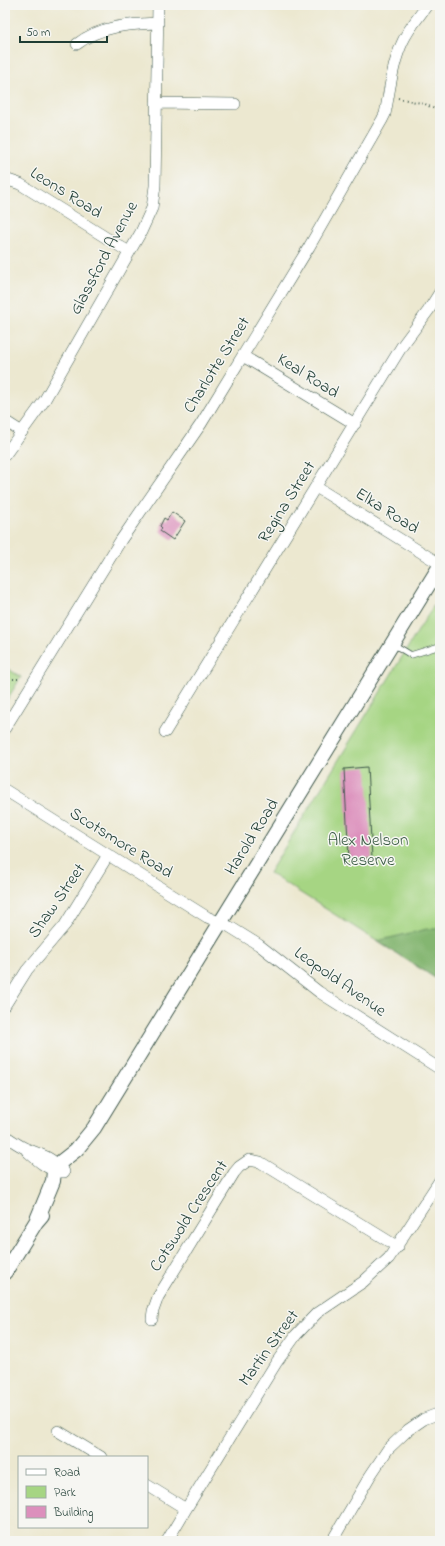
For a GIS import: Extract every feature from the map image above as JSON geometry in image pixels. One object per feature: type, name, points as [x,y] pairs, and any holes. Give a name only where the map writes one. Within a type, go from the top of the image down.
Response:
[{"type":"street","name":"Glassford Avenue","points":[[5,455],[44,400],[148,218],[154,195],[158,5]]},
{"type":"street","name":"Charlotte Street","points":[[5,728],[121,540],[201,424],[309,247],[385,114],[396,59],[402,42],[427,5]]},
{"type":"street","points":[[77,44],[94,33],[104,30],[134,24],[158,23]]},
{"type":"street","points":[[156,103],[235,104]]},
{"type":"street","name":"Leons Road","points":[[5,179],[20,184],[129,252]]},
{"type":"street","name":"Regina Street","points":[[165,732],[405,341],[428,311],[440,292]]},
{"type":"street","name":"Keal Road","points":[[243,356],[355,424]]},
{"type":"street","points":[[5,421],[22,432]]},
{"type":"street","name":"Elka Road","points":[[316,487],[440,565]]},
{"type":"street","name":"Harold Road","points":[[59,1169],[83,1154],[87,1149],[94,1128],[440,565]]},
{"type":"street","name":"Scotsmore Road","points":[[5,790],[220,923]]},
{"type":"street","name":"Shaw Street","points":[[5,1005],[27,970],[71,916],[108,855]]},
{"type":"street","name":"Leopold Avenue","points":[[220,923],[259,945],[319,992],[440,1069]]},
{"type":"street","points":[[5,1136],[26,1149],[38,1162],[59,1169],[58,1193],[54,1201],[36,1222],[5,1272]]},
{"type":"street","name":"Cotswold Crescent","points":[[152,1320],[153,1311],[158,1297],[234,1173],[244,1162],[250,1160],[260,1162],[398,1247]]},
{"type":"street","name":"Martin Street","points":[[173,1539],[186,1509],[276,1363],[296,1335],[317,1313],[363,1282],[390,1258],[440,1180]]},
{"type":"street","points":[[332,1541],[370,1476],[388,1449],[408,1430],[424,1419],[440,1413]]},
{"type":"street","points":[[58,1431],[99,1456]]},
{"type":"street","points":[[148,1486],[186,1509]]},
{"type":"lane","points":[[392,644],[411,655],[440,646]]},
{"type":"path","points":[[388,96],[425,104],[440,112]]},
{"type":"path","points":[[5,679],[21,679]]},
{"type":"green space","name":"Alex Nelson Reserve","points":[[440,595],[440,981],[269,873]]},
{"type":"green space","points":[[5,667],[21,677],[5,703]]},
{"type":"green space","points":[[427,929],[440,929],[440,981],[377,941]]},
{"type":"building","points":[[172,512],[185,521],[173,540],[160,531],[162,528],[160,526],[164,518],[167,520]]},
{"type":"building","points":[[367,767],[372,858],[349,859],[344,769]]}]
